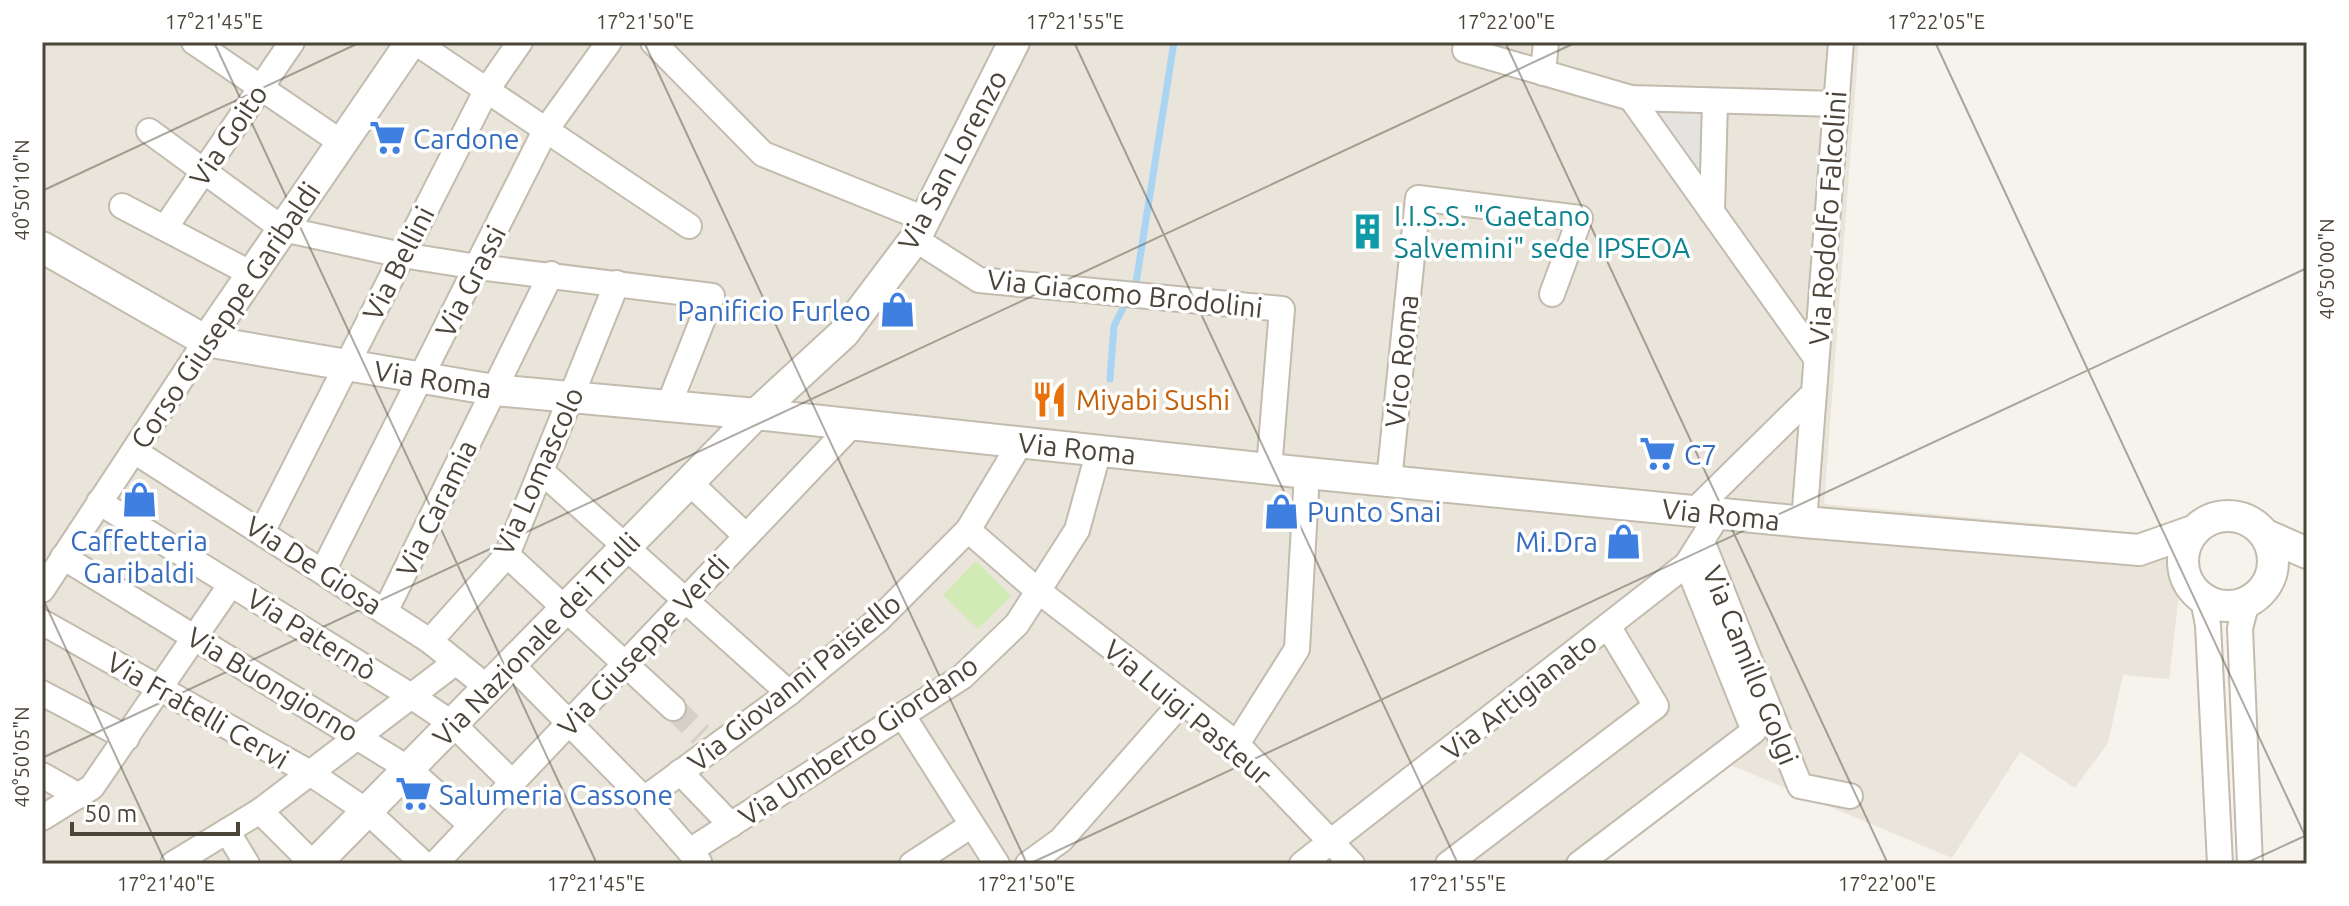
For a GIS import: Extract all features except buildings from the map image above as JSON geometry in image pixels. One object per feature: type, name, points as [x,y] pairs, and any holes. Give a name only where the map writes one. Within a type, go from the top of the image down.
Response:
[{"type":"street","points":[[194,42],[342,143]]},
{"type":"street","name":"Via Goito","points":[[165,228],[292,42]]},
{"type":"street","points":[[413,42],[689,226]]},
{"type":"street","name":"Corso Giuseppe Garibaldi","points":[[42,590],[206,341],[413,42]]},
{"type":"street","name":"Via Bellini","points":[[262,532],[486,91],[520,42]]},
{"type":"street","name":"Via Grassi","points":[[323,571],[545,131],[609,42]]},
{"type":"street","points":[[653,42],[763,154],[920,229]]},
{"type":"street","name":"Via San Lorenzo","points":[[756,414],[844,333],[920,229],[1014,42]]},
{"type":"street","points":[[1543,73],[1546,42]]},
{"type":"street","name":"Via Rodolfo Falcolini","points":[[1804,522],[1841,42]]},
{"type":"street","points":[[1465,50],[1631,98],[1836,104]]},
{"type":"street","points":[[1631,98],[1816,358]]},
{"type":"street","points":[[1712,212],[1715,101]]},
{"type":"street","points":[[149,131],[283,229],[402,255],[478,267],[712,296],[668,407]]},
{"type":"street","name":"Vico Roma","points":[[1389,481],[1418,198],[1580,218],[1552,294]]},
{"type":"street","points":[[122,206],[252,274]]},
{"type":"street","name":"Via Giacomo Brodolini","points":[[920,229],[979,280],[1282,309],[1269,469]]},
{"type":"street","name":"Via Roma","points":[[42,247],[206,341],[494,390],[1804,522],[2139,550],[2185,575]]},
{"type":"street","name":"Via Caramia","points":[[385,612],[551,274]]},
{"type":"street","name":"Via Lomascolo","points":[[430,641],[507,555],[617,283]]},
{"type":"street","points":[[1706,512],[1813,394]]},
{"type":"street","name":"Via Nazionale dei Trulli","points":[[314,864],[756,414]]},
{"type":"street","name":"Via Giuseppe Verdi","points":[[435,864],[851,426]]},
{"type":"street","name":"Via Giovanni Paisiello","points":[[644,799],[680,772],[708,741],[789,693],[878,620],[968,530],[1021,442]]},
{"type":"street","name":"Via Umberto Giordano","points":[[696,857],[731,825],[962,677],[1017,624],[1077,530],[1099,450]]},
{"type":"street","name":"Via De Giosa","points":[[134,451],[430,641],[488,688]]},
{"type":"street","points":[[541,471],[789,693]]},
{"type":"street","points":[[1237,744],[1297,649],[1307,473]]},
{"type":"street","points":[[689,482],[746,536]]},
{"type":"street","name":"Via Paternò","points":[[99,502],[453,724],[512,782]]},
{"type":"street","name":"Via Artigianato","points":[[1302,864],[1687,564],[1702,541],[1706,512]]},
{"type":"street","points":[[2307,553],[2266,535],[2249,520],[2235,515],[2220,515],[2193,531],[2185,544],[2182,559],[2192,589],[2203,599],[2218,605],[2233,606],[2307,572]]},
{"type":"street","name":"Via Luigi Pasteur","points":[[968,530],[1037,590],[1237,744],[1352,864]]},
{"type":"street","name":"Via Roma","points":[[2139,550],[2193,531]]},
{"type":"street","points":[[2250,864],[2240,628],[2273,569],[2274,554],[2266,535]]},
{"type":"street","name":"Via Camillo Golgi","points":[[1702,541],[1800,786],[1850,796]]},
{"type":"street","points":[[507,555],[673,708]]},
{"type":"street","name":"Via Buongiorno","points":[[63,557],[409,769],[471,825]]},
{"type":"street","points":[[1579,864],[1754,731],[1687,564]]},
{"type":"street","points":[[42,818],[92,787],[231,584]]},
{"type":"street","points":[[2203,599],[2208,625],[2220,864]]},
{"type":"street","name":"Via Fratelli Cervi","points":[[42,622],[310,773],[368,812],[424,864]]},
{"type":"street","points":[[1448,864],[1656,706],[1608,626]]},
{"type":"street","points":[[173,864],[260,811],[456,662]]},
{"type":"street","points":[[511,664],[644,799],[696,857]]},
{"type":"street","points":[[42,693],[127,738]]},
{"type":"street","points":[[1028,864],[1061,840],[1182,702]]},
{"type":"street","points":[[903,716],[997,864]]},
{"type":"street","points":[[680,772],[731,825]]},
{"type":"street","points":[[42,775],[79,796]]},
{"type":"street","points":[[260,811],[314,864]]},
{"type":"street","points":[[912,864],[972,825]]},
{"type":"street","points":[[227,831],[247,864]]},
{"type":"shaded area","points":[[42,42],[1859,42],[1824,504],[2186,537],[2169,679],[2123,675],[2108,743],[2075,788],[2020,752],[1952,858],[1721,761],[1595,864],[42,864]]},
{"type":"shaded area","points":[[1662,111],[1707,113],[1705,168],[1695,173],[1657,117]]},
{"type":"green space","points":[[976,561],[1011,596],[978,629],[943,595]]},
{"type":"waterway","points":[[1136,283],[1174,42]]},
{"type":"waterway","points":[[1110,379],[1114,326],[1123,308]]},
{"type":"tunnel","points":[[673,708],[701,735]]},
{"type":"place","name":"Cardone","points":[[387,138]]},
{"type":"place","name":"I.I.S.S. \"Gaetano Salvemini\" sede IPSEOA","points":[[1368,231]]},
{"type":"place","name":"Panificio Furleo","points":[[897,310]]},
{"type":"place","name":"Miyabi Sushi","points":[[1050,399]]},
{"type":"place","name":"C7","points":[[1658,454]]},
{"type":"place","name":"Caffetteria Garibaldi","points":[[139,500]]},
{"type":"place","name":"Punto Snai","points":[[1281,511]]},
{"type":"place","name":"Mi.Dra","points":[[1624,541]]},
{"type":"place","name":"Salumeria Cassone","points":[[413,794]]}]
